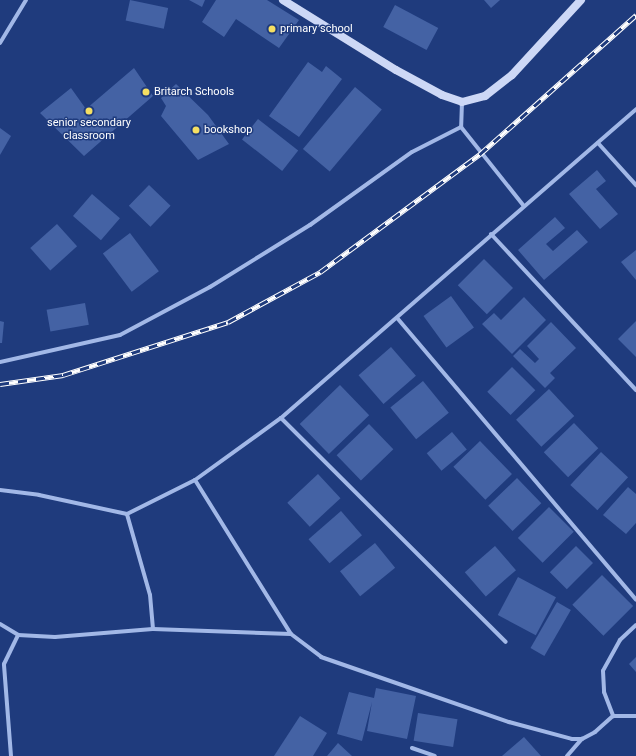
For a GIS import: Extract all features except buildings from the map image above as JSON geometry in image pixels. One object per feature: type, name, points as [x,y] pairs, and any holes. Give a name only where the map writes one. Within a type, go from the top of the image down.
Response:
[{"type":"street","points":[[0,43],[26,0]]},
{"type":"street","points":[[286,1],[396,70],[442,95],[462,102],[485,96],[512,75],[581,0]]},
{"type":"street","points":[[462,102],[461,127],[523,205]]},
{"type":"street","points":[[0,490],[39,495],[127,514],[195,480],[281,418],[398,319],[523,205],[598,143],[636,109]]},
{"type":"street","points":[[0,362],[120,335],[210,287],[310,225],[412,152],[461,127]]},
{"type":"street","points":[[598,143],[636,185]]},
{"type":"street","points":[[491,234],[636,390]]},
{"type":"street","points":[[398,319],[636,600]]},
{"type":"street","points":[[281,418],[506,642]]},
{"type":"street","points":[[195,480],[292,634],[321,657],[509,722],[582,739]]},
{"type":"street","points":[[127,514],[150,595],[153,629]]},
{"type":"street","points":[[0,624],[18,635],[55,637],[153,629],[292,634]]},
{"type":"street","points":[[613,716],[604,692],[603,671],[620,640],[636,625]]},
{"type":"street","points":[[11,756],[4,664],[18,635]]},
{"type":"street","points":[[567,756],[582,739],[613,716],[636,716]]},
{"type":"street","points":[[412,748],[435,756]]},
{"type":"railway","points":[[0,384],[63,375],[228,322],[320,272],[480,154],[636,15]]},
{"type":"place","name":"primary school","points":[[272,29]]},
{"type":"place","name":"Britarch Schools","points":[[146,92]]},
{"type":"place","name":"senior secondary classroom","points":[[89,111]]},
{"type":"place","name":"bookshop","points":[[196,130]]}]
